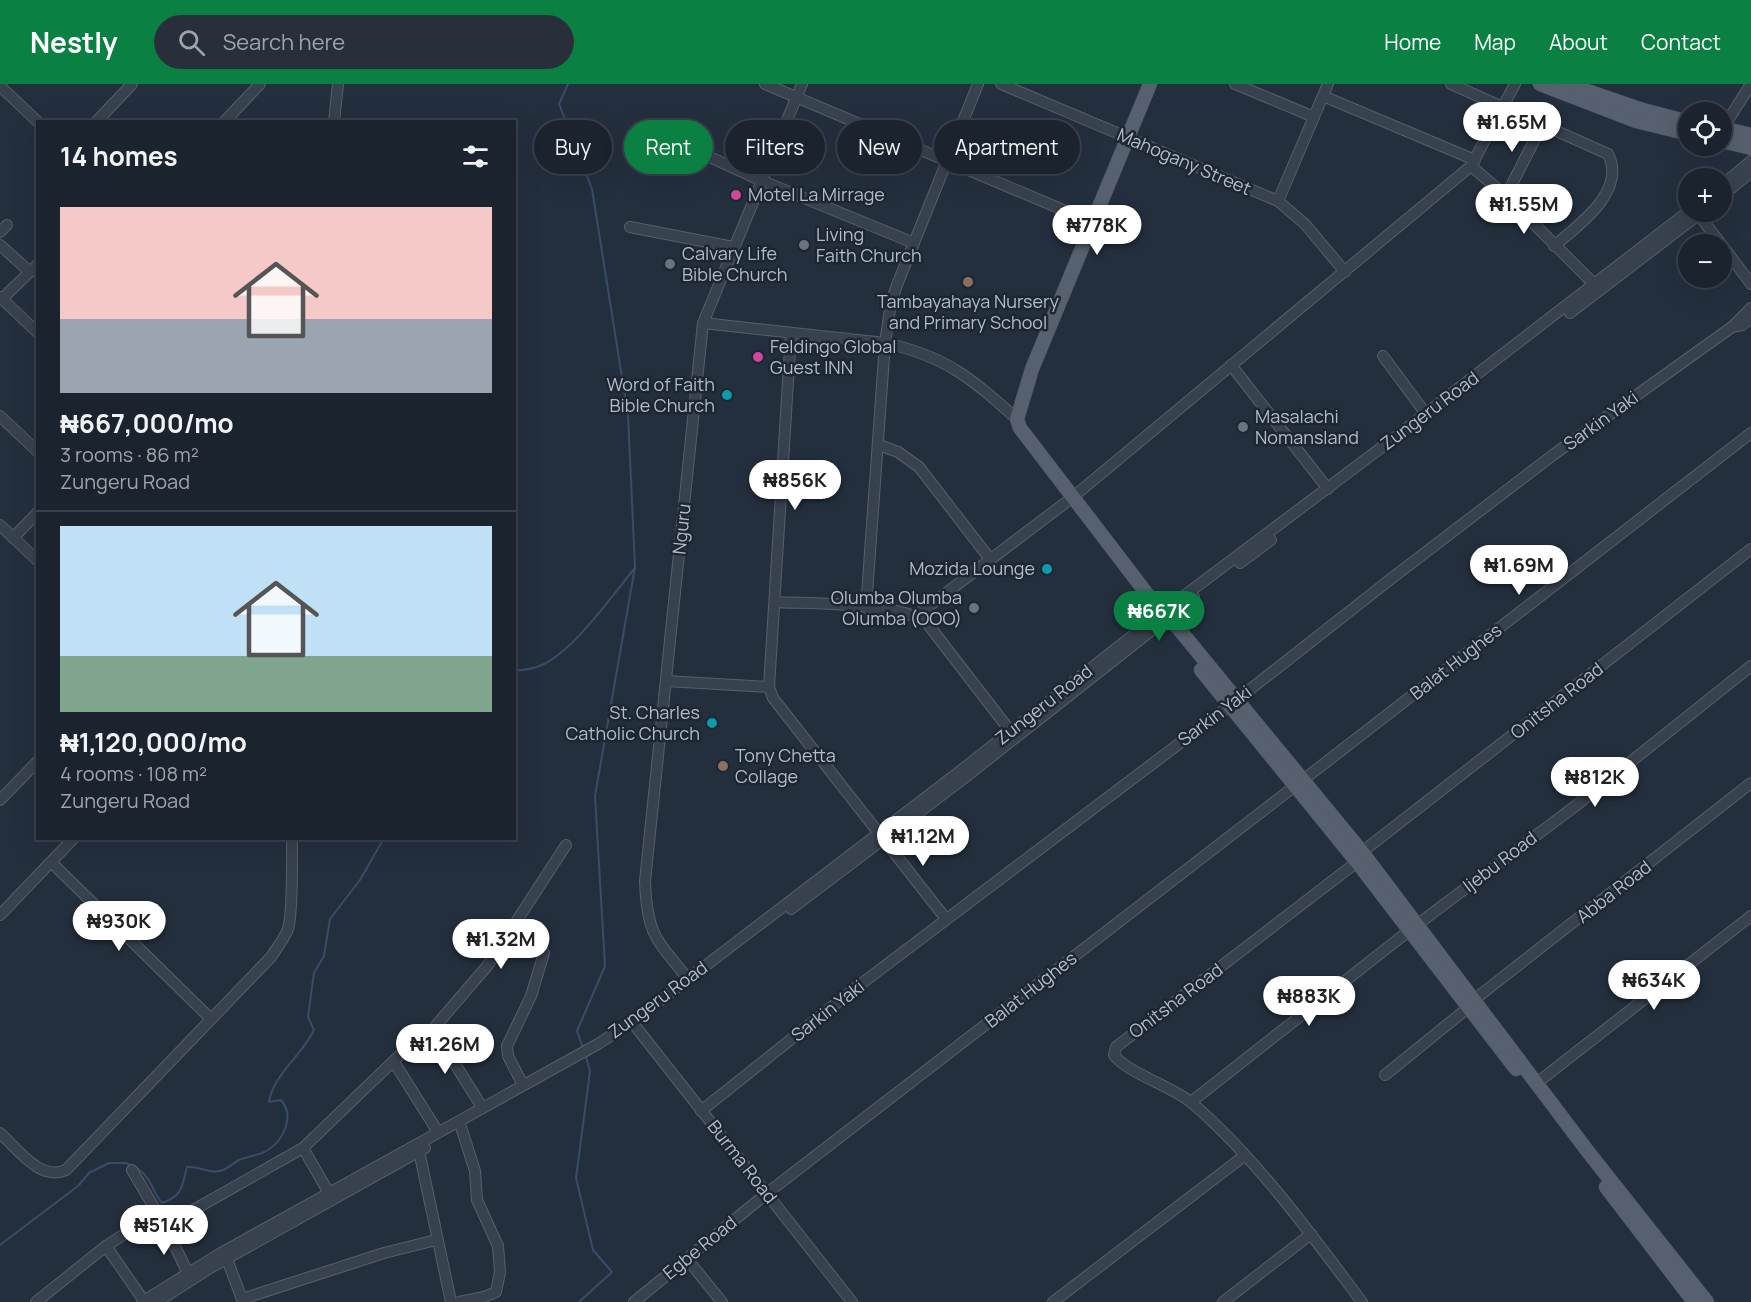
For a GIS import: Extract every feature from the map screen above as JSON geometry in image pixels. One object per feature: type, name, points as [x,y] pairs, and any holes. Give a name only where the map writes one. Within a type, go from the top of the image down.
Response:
[{"type":"main road","points":[[1150,84],[1032,369],[1017,419],[1025,437],[1162,614],[1414,927],[1624,1203],[1707,1302]]},
{"type":"main road","points":[[1540,84],[1636,121],[1678,131]]},
{"type":"main road","points":[[1567,84],[1585,87],[1643,110],[1678,119]]},
{"type":"main road","points":[[1732,130],[1751,135]]},
{"type":"main road","points":[[1732,143],[1751,148]]},
{"type":"main road","points":[[1472,1003],[1538,1082],[1694,1302]]},
{"type":"street","points":[[98,120],[132,84]]},
{"type":"street","points":[[226,120],[260,84]]},
{"type":"street","points":[[334,120],[338,84]]},
{"type":"street","points":[[765,84],[934,155]]},
{"type":"street","name":"Nguru","points":[[688,979],[655,937],[646,909],[645,881],[703,323],[760,180],[802,84]]},
{"type":"street","points":[[962,120],[978,84]]},
{"type":"street","name":"Mahogany Street","points":[[1001,84],[1278,201],[1305,224],[1345,272]]},
{"type":"street","points":[[1235,84],[1314,117]]},
{"type":"street","points":[[1278,201],[1328,84]]},
{"type":"street","points":[[1451,84],[1503,108],[1543,123],[1608,154],[1614,166],[1609,187],[1598,206],[1554,246]]},
{"type":"street","points":[[917,615],[1073,497],[1473,163],[1515,84]]},
{"type":"street","points":[[1732,113],[1751,84]]},
{"type":"street","points":[[0,86],[36,120]]},
{"type":"street","points":[[1323,96],[1473,163],[1594,285]]},
{"type":"street","points":[[1506,196],[1543,123]]},
{"type":"street","points":[[713,159],[914,243]]},
{"type":"street","points":[[1732,177],[1751,161]]},
{"type":"street","points":[[1732,188],[1751,172]]},
{"type":"street","points":[[866,608],[885,343],[891,303],[940,174]]},
{"type":"street","points":[[978,174],[1094,223]]},
{"type":"street","name":"Zungeru Road","points":[[582,1054],[635,1025],[688,979],[880,836],[1162,614],[1594,285],[1682,222]]},
{"type":"street","points":[[635,1025],[1162,614],[1683,222]]},
{"type":"street","points":[[1704,222],[1713,234]]},
{"type":"street","points":[[630,227],[733,247]]},
{"type":"street","points":[[0,245],[34,268],[1,298],[36,331]]},
{"type":"street","points":[[1732,258],[1751,284]]},
{"type":"street","name":"Sarkin Yaki","points":[[701,1111],[946,919],[1233,703],[1553,455],[1745,322]]},
{"type":"street","points":[[703,323],[885,343],[943,361],[974,380],[1017,419]]},
{"type":"street","points":[[791,333],[769,687],[773,698],[946,919]]},
{"type":"street","points":[[1383,356],[1425,414]]},
{"type":"street","points":[[1231,365],[1328,489]]},
{"type":"street","points":[[0,416],[36,450]]},
{"type":"street","name":"Balat Hughes","points":[[766,1194],[1751,433]]},
{"type":"street","points":[[879,445],[898,452],[919,467],[990,559]]},
{"type":"street","points":[[13,538],[36,514]]},
{"type":"street","points":[[0,525],[36,559]]},
{"type":"street","name":"Onitsha Road","points":[[1191,1102],[1113,1055],[1116,1047],[1751,549]]},
{"type":"street","points":[[775,602],[866,608],[917,615],[927,622],[1011,732]]},
{"type":"street","name":"Ijebu Road","points":[[1191,1102],[1414,927],[1574,807],[1751,666]]},
{"type":"street","points":[[666,681],[769,687]]},
{"type":"street","points":[[0,800],[36,763]]},
{"type":"street","name":"Abba Road","points":[[1385,1075],[1472,1003],[1751,783]]},
{"type":"street","points":[[0,915],[72,840]]},
{"type":"street","points":[[0,1133],[42,1171],[55,1173],[66,1170],[271,957],[288,929],[292,840]]},
{"type":"street","points":[[165,1226],[303,1148],[406,1049],[433,1029],[488,964],[566,845]]},
{"type":"street","points":[[51,862],[211,1019]]},
{"type":"street","points":[[1538,1082],[1751,916]]},
{"type":"street","points":[[523,1085],[508,1056],[507,1046],[531,996],[544,953]]},
{"type":"street","name":"Burma Road","points":[[635,1025],[852,1302]]},
{"type":"street","points":[[433,1029],[482,1107]]},
{"type":"street","points":[[105,1246],[143,1301],[329,1193],[582,1054]]},
{"type":"street","points":[[157,1302],[227,1259],[461,1127],[582,1054]]},
{"type":"street","points":[[394,1062],[438,1132]]},
{"type":"street","points":[[1191,1102],[1244,1156],[1311,1234],[1362,1302]]},
{"type":"street","points":[[459,1302],[484,1298],[496,1292],[500,1257],[498,1246],[477,1200],[475,1171],[461,1127]]},
{"type":"street","points":[[303,1148],[329,1193]]},
{"type":"street","points":[[419,1151],[436,1240],[451,1302]]},
{"type":"street","points":[[1053,1302],[1244,1156]]},
{"type":"street","points":[[132,1170],[165,1226],[188,1273]]},
{"type":"street","name":"Egbe Road","points":[[634,1302],[766,1194]]},
{"type":"street","points":[[36,1302],[105,1246],[157,1213]]},
{"type":"street","points":[[1223,1302],[1311,1234]]},
{"type":"street","points":[[227,1259],[243,1301],[384,1253],[436,1240]]},
{"type":"street","points":[[687,1259],[722,1302]]},
{"type":"waterway","points":[[568,84],[559,104],[592,189],[628,415],[635,567],[595,796],[605,966],[577,1031],[583,1048]]},
{"type":"waterway","points":[[516,671],[542,665],[566,648],[579,636],[634,569]]},
{"type":"waterway","points":[[137,1168],[148,1180],[162,1203],[178,1194],[187,1167],[214,1172],[223,1170],[239,1160],[263,1153],[278,1141],[286,1128],[287,1113],[281,1100],[269,1102],[276,1083],[314,1030],[308,1017],[314,973],[324,956],[330,919],[360,880],[383,840]]},
{"type":"waterway","points":[[579,1302],[612,1272],[593,1250],[576,1178],[590,1071],[586,1057]]},
{"type":"waterway","points":[[0,1245],[78,1186],[89,1173],[109,1163],[126,1163],[132,1166]]},
{"type":"place","name":"Motel La Mirrage","points":[[736,195]]},
{"type":"place","name":"Living Faith Church","points":[[804,245]]},
{"type":"place","name":"Calvary Life Bible Church","points":[[670,264]]},
{"type":"place","name":"Tambayahaya Nursery and Primary School","points":[[968,282]]},
{"type":"place","name":"Feldingo Global Guest INN","points":[[758,357]]},
{"type":"place","name":"Word of Faith Bible Church","points":[[727,395]]},
{"type":"place","name":"Masalachi Nomansland","points":[[1243,427]]},
{"type":"place","name":"Mozida Lounge","points":[[1047,569]]},
{"type":"place","name":"Olumba Olumba Olumba (OOO)","points":[[974,608]]},
{"type":"place","name":"St. Charles Catholic Church","points":[[712,723]]},
{"type":"place","name":"Tony Chetta Collage","points":[[723,766]]}]
